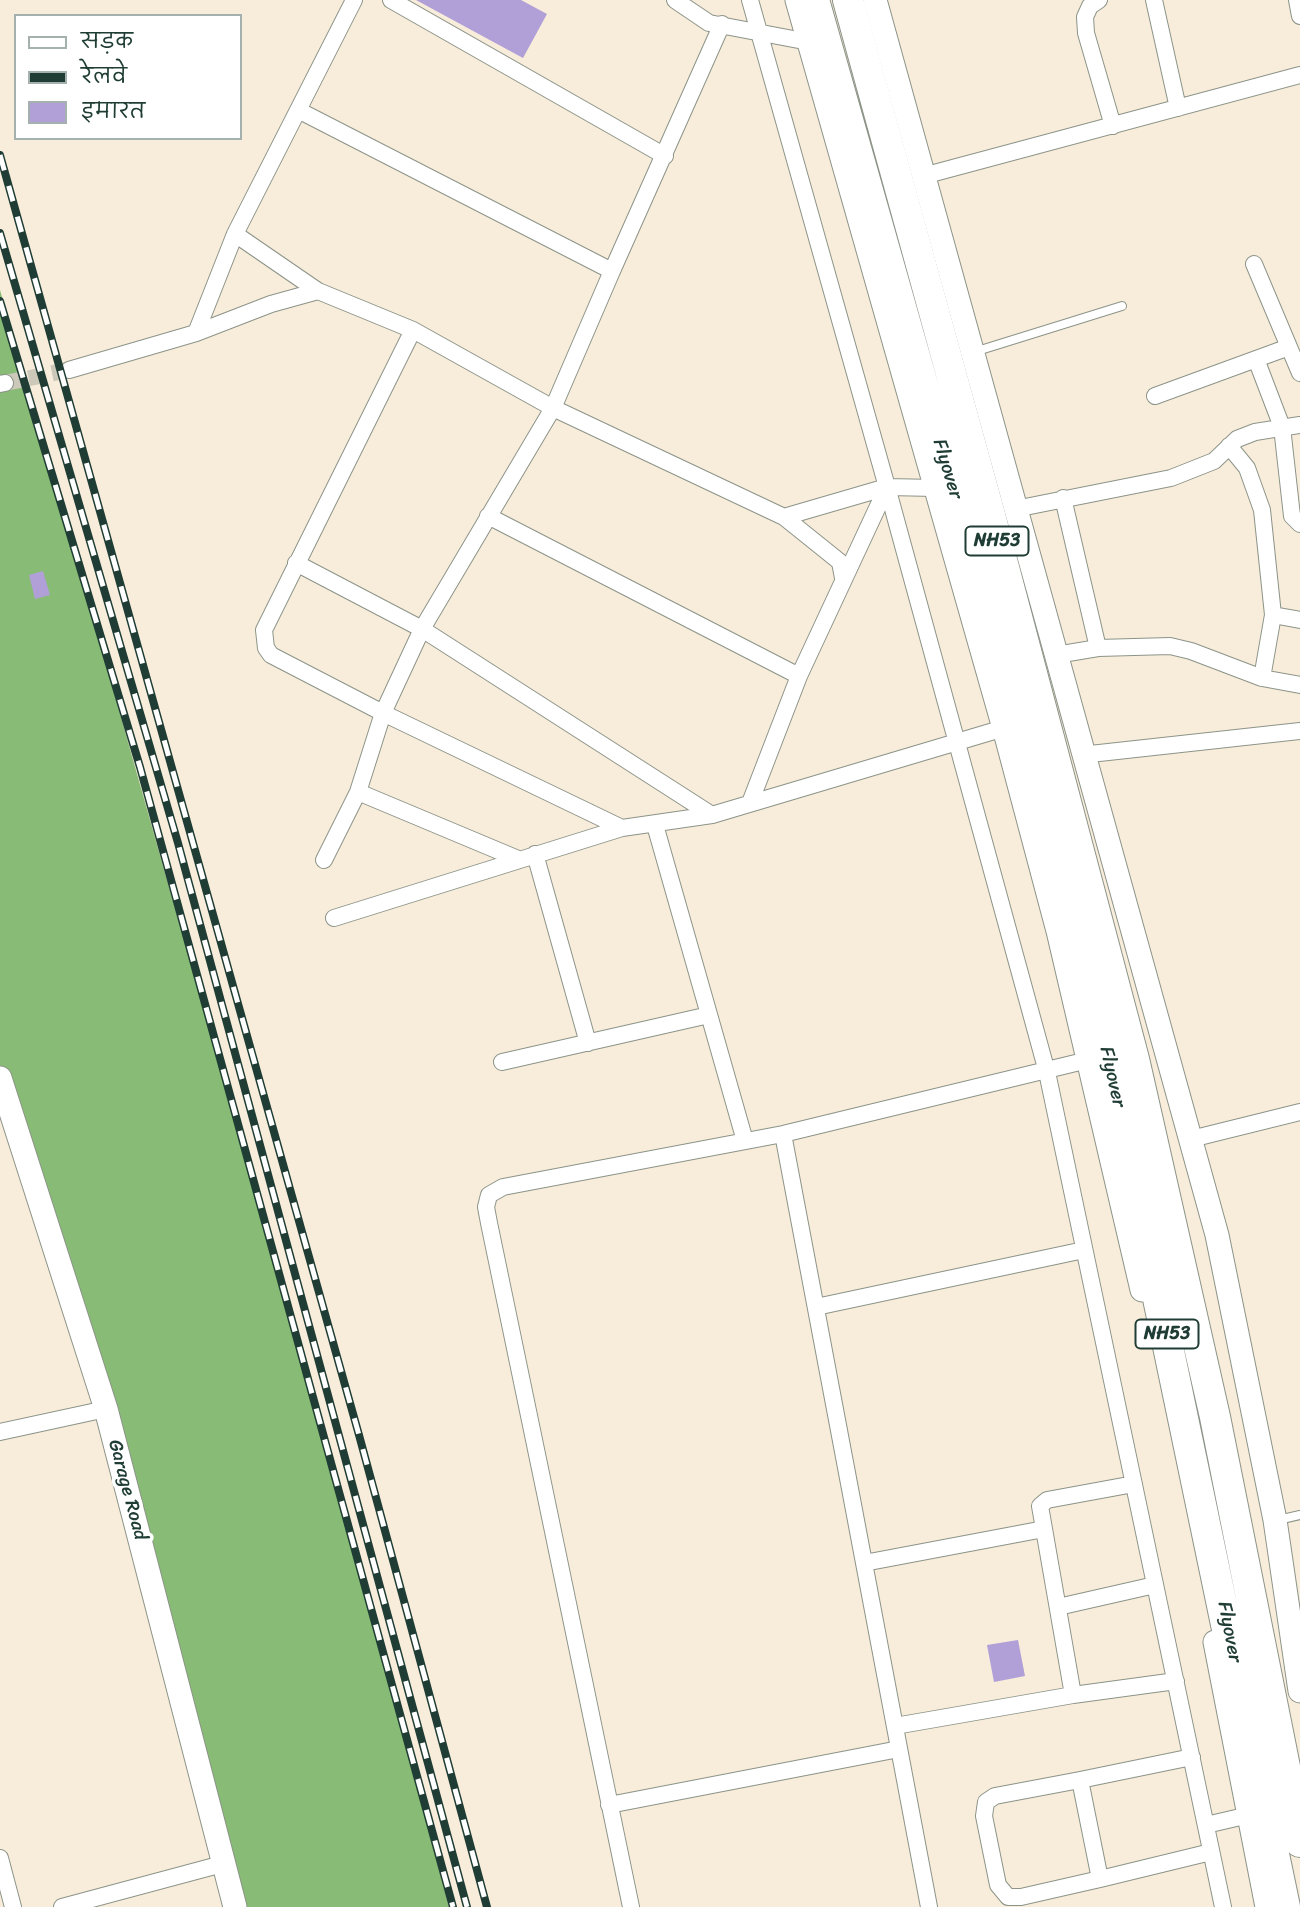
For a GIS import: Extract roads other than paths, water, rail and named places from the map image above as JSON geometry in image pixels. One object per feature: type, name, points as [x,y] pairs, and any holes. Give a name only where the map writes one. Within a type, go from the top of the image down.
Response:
[{"type":"highway","name":"NH53","points":[[814,0],[880,263]]},
{"type":"highway","name":"NH53","points":[[848,0],[924,245]]},
{"type":"highway","name":"Flyover","points":[[924,245],[1134,1059],[1215,1417],[1300,1842]]},
{"type":"highway","name":"Flyover","points":[[880,263],[1056,761],[1107,1054],[1285,1907]]},
{"type":"street","points":[[196,333],[235,234],[354,0]]},
{"type":"street","points":[[391,0],[665,156]]},
{"type":"street","points":[[675,0],[709,23],[809,42]]},
{"type":"street","points":[[750,0],[1047,1072],[1223,1907]]},
{"type":"street","points":[[797,0],[880,263],[936,488],[1058,931],[1166,1396],[1267,1907]]},
{"type":"street","points":[[875,0],[923,176],[924,245],[972,352],[1056,655],[1056,761],[1191,1139],[1217,1236],[1275,1520],[1299,1679]]},
{"type":"street","points":[[1099,0],[1090,6],[1085,18],[1086,33],[1114,126]]},
{"type":"street","points":[[1154,0],[1178,108]]},
{"type":"street","points":[[1297,0],[1300,16]]},
{"type":"street","points":[[324,860],[358,792],[383,713],[422,629],[553,408],[722,24]]},
{"type":"street","points":[[923,176],[1300,75]]},
{"type":"street","points":[[298,110],[612,271]]},
{"type":"street","points":[[235,234],[318,290],[413,330],[553,408],[784,517],[840,562],[843,578]]},
{"type":"street","points":[[1254,264],[1300,373]]},
{"type":"street","points":[[69,370],[196,333],[271,304],[318,290]]},
{"type":"street","points":[[413,330],[264,630],[266,648],[271,655],[383,713],[622,828]]},
{"type":"street","points":[[1155,396],[1289,346]]},
{"type":"street","points":[[1256,359],[1282,427],[1292,516],[1300,524]]},
{"type":"street","points":[[1015,509],[1171,478],[1214,461],[1229,446],[1255,432],[1300,425]]},
{"type":"street","points":[[1229,446],[1247,468],[1262,510],[1273,615],[1262,678]]},
{"type":"street","points":[[750,803],[799,676],[887,487]]},
{"type":"street","points":[[784,517],[887,487],[936,488]]},
{"type":"street","points":[[1063,498],[1098,648]]},
{"type":"street","points":[[488,516],[799,676]]},
{"type":"street","points":[[296,563],[422,629],[712,815]]},
{"type":"street","points":[[1273,615],[1300,620]]},
{"type":"street","points":[[1056,655],[1098,648],[1170,646],[1191,651],[1262,678],[1300,685]]},
{"type":"street","points":[[334,918],[622,828],[712,815],[1004,728]]},
{"type":"street","points":[[1056,761],[1300,731]]},
{"type":"street","points":[[358,792],[518,859]]},
{"type":"street","points":[[655,825],[745,1142]]},
{"type":"street","points":[[535,854],[587,1043]]},
{"type":"street","points":[[502,1062],[709,1015]]},
{"type":"street","points":[[631,1907],[486,1207],[489,1195],[503,1187],[783,1134],[1088,1060]]},
{"type":"street","name":"Garage Road","points":[[0,1078],[106,1409],[235,1907]]},
{"type":"street","points":[[1191,1139],[1300,1112]]},
{"type":"street","points":[[783,1134],[929,1907]]},
{"type":"street","points":[[816,1307],[1084,1250]]},
{"type":"street","points":[[0,1432],[106,1409]]},
{"type":"street","points":[[1073,1695],[1041,1506],[1047,1500],[1134,1484]]},
{"type":"street","points":[[864,1563],[1044,1529]]},
{"type":"street","points":[[1058,1607],[1155,1586]]},
{"type":"street","points":[[895,1726],[1073,1695],[1176,1681]]},
{"type":"street","points":[[609,1805],[899,1749]]},
{"type":"street","points":[[1192,1757],[990,1798],[984,1810],[986,1830],[998,1885],[1008,1897],[1021,1897],[1212,1852]]},
{"type":"street","points":[[1080,1780],[1100,1879]]},
{"type":"street","points":[[1206,1825],[1249,1815]]},
{"type":"street","points":[[0,1858],[13,1907]]},
{"type":"street","points":[[62,1907],[226,1864]]},
{"type":"lane","points":[[972,352],[1122,306]]},
{"type":"lane","points":[[1275,1520],[1300,1515]]},
{"type":"tunnel","points":[[5,383],[69,370]]},
{"type":"railway","points":[[0,155],[359,1435],[487,1907]]},
{"type":"railway","points":[[0,233],[178,843],[467,1907]]},
{"type":"railway","points":[[0,301],[140,767],[453,1907]]}]
